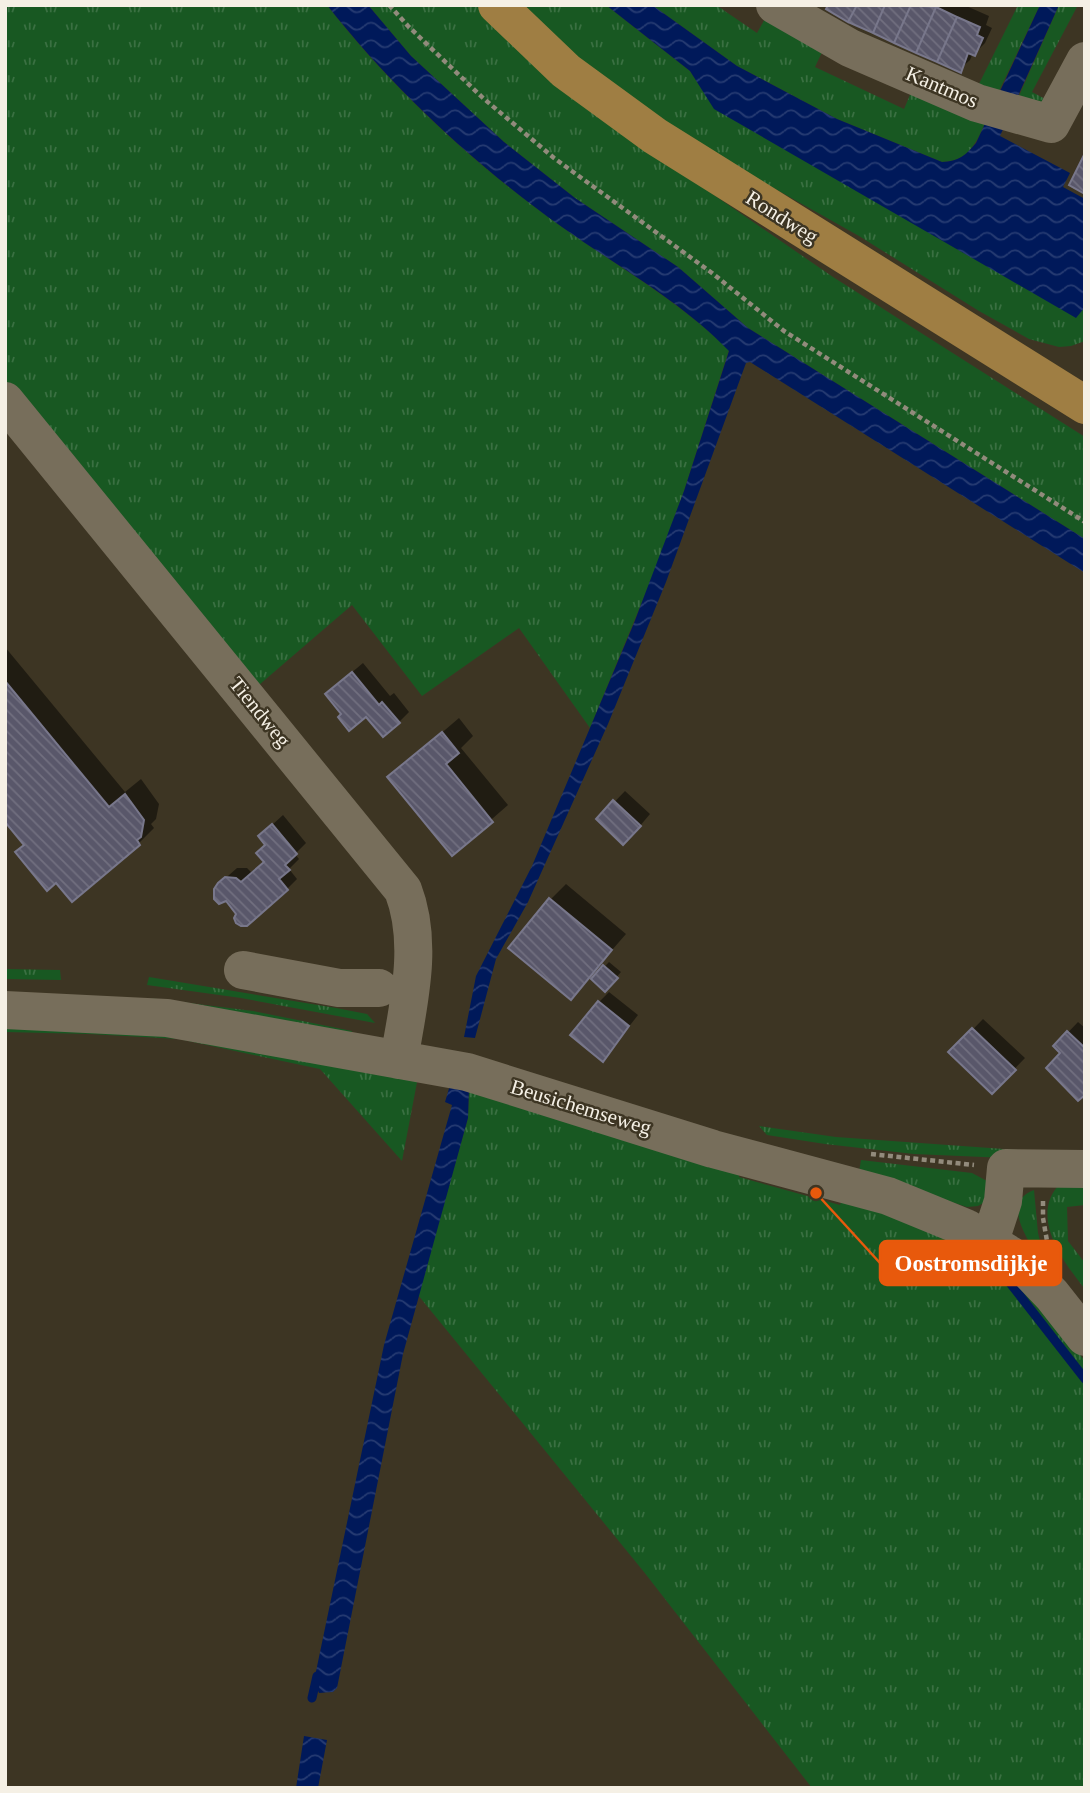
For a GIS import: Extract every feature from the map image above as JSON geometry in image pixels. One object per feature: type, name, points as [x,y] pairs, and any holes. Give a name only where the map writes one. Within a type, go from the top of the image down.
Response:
[{"type":"main road","name":"Rondweg","points":[[497,5],[566,71],[655,136],[1083,401]]},
{"type":"street","name":"Kantmos","points":[[775,5],[850,48],[977,103],[1051,124],[1085,61]]},
{"type":"street","name":"Tiendweg","points":[[5,401],[403,890],[412,913],[414,939],[411,987],[399,1060]]},
{"type":"street","points":[[243,970],[339,988],[379,988]]},
{"type":"street","name":"Beusichemseweg","points":[[5,1010],[167,1018],[467,1072],[713,1149],[888,1196],[941,1216],[990,1241],[1029,1271],[1085,1337]]},
{"type":"street","points":[[990,1241],[1003,1201],[1006,1168],[1085,1169]]},
{"type":"path","points":[[389,5],[483,98],[554,158],[712,273],[784,331],[1085,522]]},
{"type":"path","points":[[1043,1170],[1043,1218],[1045,1237],[1050,1247]]},
{"type":"green space","points":[[5,5],[327,5],[379,67],[467,152],[562,227],[690,316],[729,350],[684,491],[656,568],[590,728],[519,628],[422,696],[352,605],[252,691],[5,389]]},
{"type":"green space","points":[[368,5],[476,5],[520,48],[711,193],[833,277],[1085,437],[1085,539],[748,328],[678,267],[575,198],[504,142],[411,56]]},
{"type":"green space","points":[[518,5],[606,5],[690,71],[715,109],[1076,317],[1085,307],[1085,341],[1059,347],[1029,339],[859,236],[695,144],[592,72]]},
{"type":"green space","points":[[652,5],[716,5],[757,33],[767,15],[824,48],[815,67],[904,109],[913,88],[988,117],[972,148],[960,158],[942,162],[837,119],[737,66]]},
{"type":"green space","points":[[1018,5],[1040,5],[999,91],[978,86]]},
{"type":"green space","points":[[1059,5],[1078,5],[1032,92],[1049,101],[1041,106],[1019,96]]},
{"type":"green space","points":[[5,969],[60,970],[61,980],[5,979]]},
{"type":"green space","points":[[149,977],[367,1014],[375,1023],[241,998],[147,985]]},
{"type":"green space","points":[[149,998],[253,1011],[352,1031],[351,1035]]},
{"type":"green space","points":[[5,1023],[92,1025],[418,1077],[402,1161],[320,1069],[179,1039],[5,1032]]},
{"type":"green space","points":[[469,1089],[740,1168],[739,1177],[840,1205],[844,1195],[992,1257],[973,1274],[982,1286],[1005,1268],[1047,1312],[1085,1361],[1085,1788],[812,1788],[644,1572],[418,1295],[468,1118]]},
{"type":"green space","points":[[759,1126],[836,1137],[1031,1151],[1031,1159],[914,1154],[825,1144],[767,1135]]},
{"type":"green space","points":[[861,1160],[972,1173],[987,1181],[985,1202],[967,1207],[859,1172]]},
{"type":"green space","points":[[1085,1182],[1085,1205],[1067,1207],[1068,1241],[1085,1263],[1085,1289],[1068,1267],[1053,1240],[1047,1213],[1057,1187]]},
{"type":"green space","points":[[1034,1190],[1038,1233],[1042,1249],[1051,1266],[1048,1269],[1028,1239],[1018,1216],[1023,1196]]},
{"type":"water","points":[[327,5],[368,5],[411,56],[504,142],[575,198],[678,267],[748,328],[1085,539],[1085,573],[750,362],[746,363],[666,582],[608,724],[528,902],[496,959],[475,1038],[464,1037],[476,976],[532,866],[634,623],[684,491],[729,351],[670,300],[562,227],[467,152],[380,67]]},
{"type":"water","points":[[606,5],[652,5],[737,66],[837,119],[942,162],[961,157],[976,143],[1040,5],[1059,5],[1000,136],[1070,173],[1063,187],[1085,199],[1085,307],[1076,318],[714,109],[690,71]]},
{"type":"water","points":[[450,1085],[469,1089],[468,1118],[403,1354],[337,1688],[333,1692],[319,1693],[314,1681],[384,1345],[452,1105],[445,1102]]},
{"type":"water","points":[[304,1736],[327,1740],[318,1788],[296,1788]]},
{"type":"building","points":[[828,5],[857,5],[848,22],[826,9]]},
{"type":"building","points":[[857,5],[885,5],[873,33],[848,22]]},
{"type":"building","points":[[885,5],[911,5],[894,43],[873,33]]},
{"type":"building","points":[[911,5],[936,7],[916,53],[894,43]]},
{"type":"building","points":[[936,7],[957,17],[937,62],[916,53]]},
{"type":"building","points":[[957,17],[980,27],[977,35],[983,38],[975,56],[968,53],[961,73],[937,62]]},
{"type":"building","points":[[1085,153],[1085,194],[1069,185]]},
{"type":"building","points":[[352,672],[379,705],[382,702],[400,723],[383,737],[366,717],[349,731],[338,717],[341,714],[325,694]]},
{"type":"building","points":[[5,681],[109,807],[125,794],[144,820],[141,837],[137,840],[140,845],[72,902],[56,883],[47,891],[15,852],[24,845],[5,822]]},
{"type":"building","points":[[442,732],[459,753],[446,764],[493,822],[452,856],[387,777]]},
{"type":"building","points":[[613,800],[641,826],[623,845],[596,819]]},
{"type":"building","points":[[272,824],[297,854],[285,865],[290,870],[279,879],[288,890],[247,926],[241,926],[236,923],[236,914],[226,901],[219,904],[214,899],[214,889],[225,877],[236,878],[241,882],[264,862],[256,853],[265,845],[258,836]]},
{"type":"building","points":[[549,898],[612,950],[571,1000],[508,948]]},
{"type":"building","points":[[603,965],[618,978],[605,992],[591,979]]},
{"type":"building","points":[[598,1001],[629,1026],[603,1062],[570,1035]]},
{"type":"building","points":[[972,1028],[1016,1070],[992,1094],[948,1052]]},
{"type":"building","points":[[1067,1031],[1085,1048],[1085,1095],[1078,1101],[1046,1068],[1060,1053],[1053,1046]]},
{"type":"waterway","points":[[1010,1283],[1085,1379]]},
{"type":"waterway","points":[[312,1698],[317,1676]]},
{"type":"place","name":"Oostromsdijkje","points":[[816,1193]]}]
